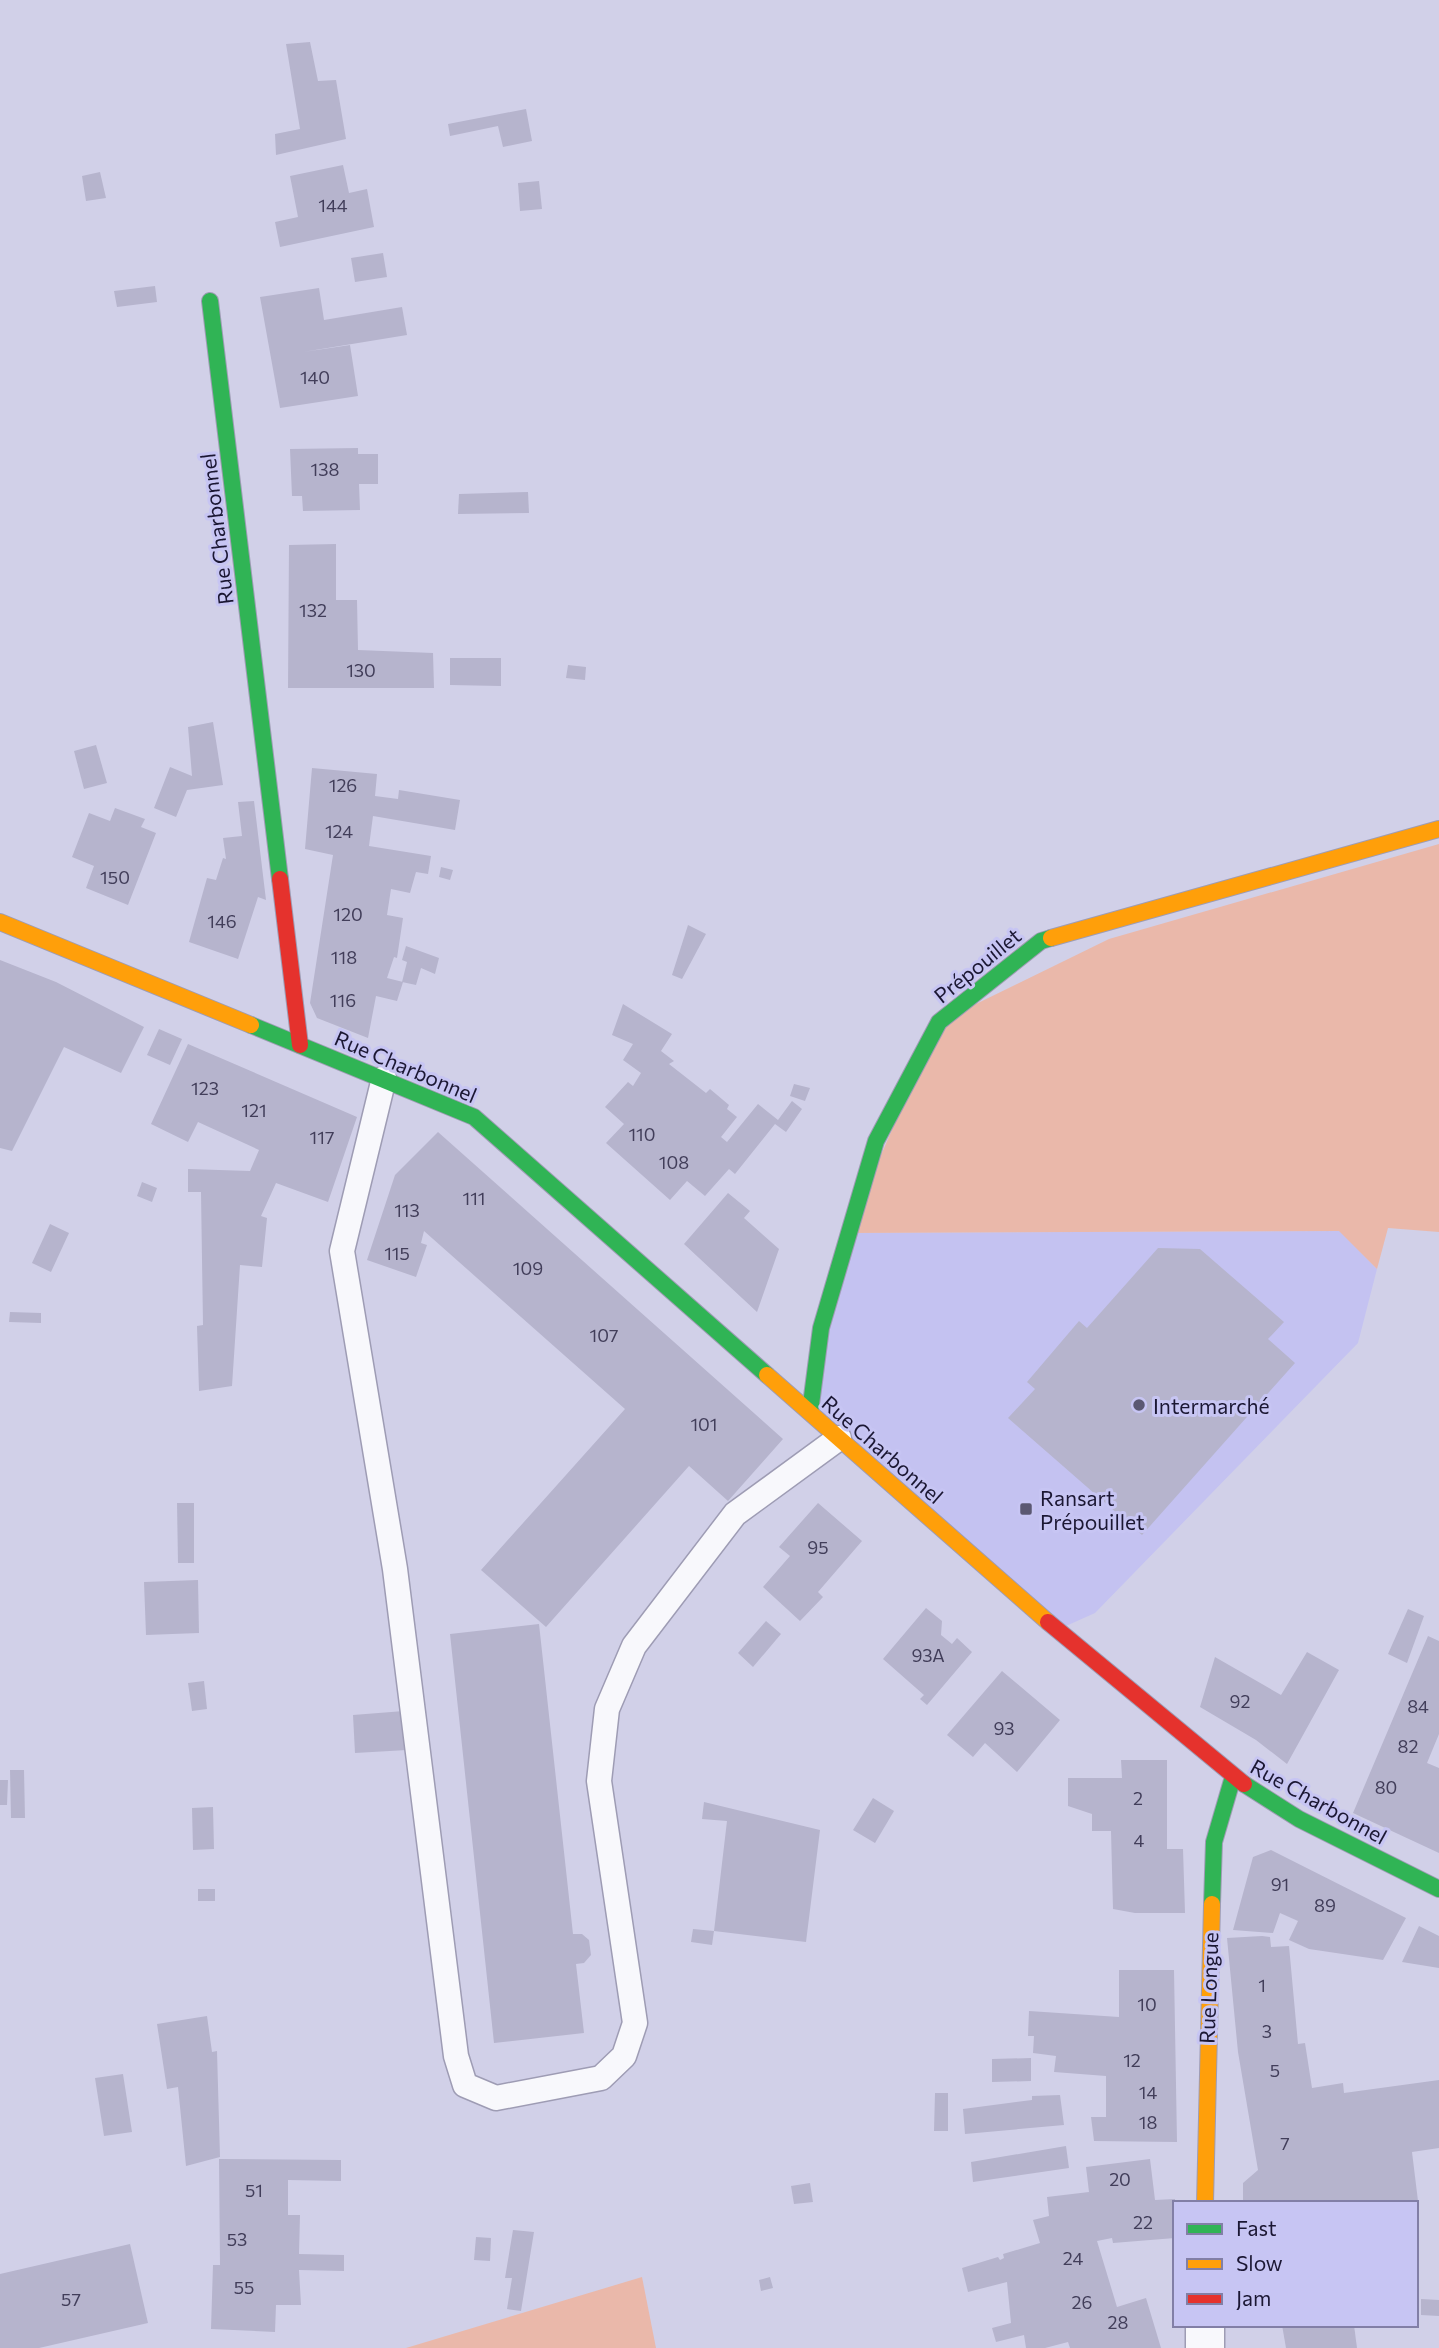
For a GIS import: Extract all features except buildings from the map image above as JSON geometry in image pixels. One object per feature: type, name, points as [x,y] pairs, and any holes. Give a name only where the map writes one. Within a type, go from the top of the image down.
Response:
[{"type":"street","name":"Rue Charbonnel","points":[[210,301],[300,1045]]},
{"type":"street","name":"Prépouillet","points":[[810,1412],[821,1328],[876,1141],[939,1022],[1041,941],[1439,829]]},
{"type":"street","name":"Rue Charbonnel","points":[[0,922],[474,1117],[1057,1630],[1173,1723],[1233,1777],[1299,1819],[1439,1889]]},
{"type":"street","name":"Rue Longue","points":[[1205,2201],[1206,2052],[1214,1842],[1233,1777]]},
{"type":"street","points":[[1205,2327],[1205,2348]]},
{"type":"lane","points":[[384,1078],[342,1251],[395,1569],[456,2056],[465,2085],[496,2098],[601,2078],[624,2056],[635,2023],[599,1781],[607,1709],[634,1646],[735,1514],[839,1438]]},
{"type":"shaded area","points":[[1439,844],[1439,1232],[1388,1228],[1377,1269],[1339,1231],[847,1233],[939,1022],[1109,939]]},
{"type":"shaded area","points":[[1340,1231],[1377,1269],[1358,1343],[1095,1613],[1057,1630],[810,1412],[847,1233]]},
{"type":"shaded area","points":[[642,2277],[656,2348],[406,2348]]},
{"type":"traffic: fast","points":[[210,301],[280,879]]},
{"type":"traffic: fast","points":[[810,1412],[821,1328],[876,1141],[939,1022],[1041,941],[1051,938]]},
{"type":"traffic: fast","points":[[251,1025],[474,1117],[767,1375]]},
{"type":"traffic: fast","points":[[1212,1904],[1214,1842],[1233,1777]]},
{"type":"traffic: fast","points":[[1244,1784],[1299,1819],[1439,1889]]},
{"type":"traffic: slow","points":[[1051,938],[1439,829]]},
{"type":"traffic: slow","points":[[0,922],[251,1025]]},
{"type":"traffic: slow","points":[[767,1375],[1048,1622]]},
{"type":"traffic: slow","points":[[1205,2201],[1212,1904]]},
{"type":"traffic: jam","points":[[280,879],[300,1045]]},
{"type":"traffic: jam","points":[[1048,1622],[1244,1784]]},
{"type":"place","name":"Intermarché","points":[[1139,1405]]},
{"type":"place","name":"Ransart Prépouillet","points":[[1026,1509]]}]
